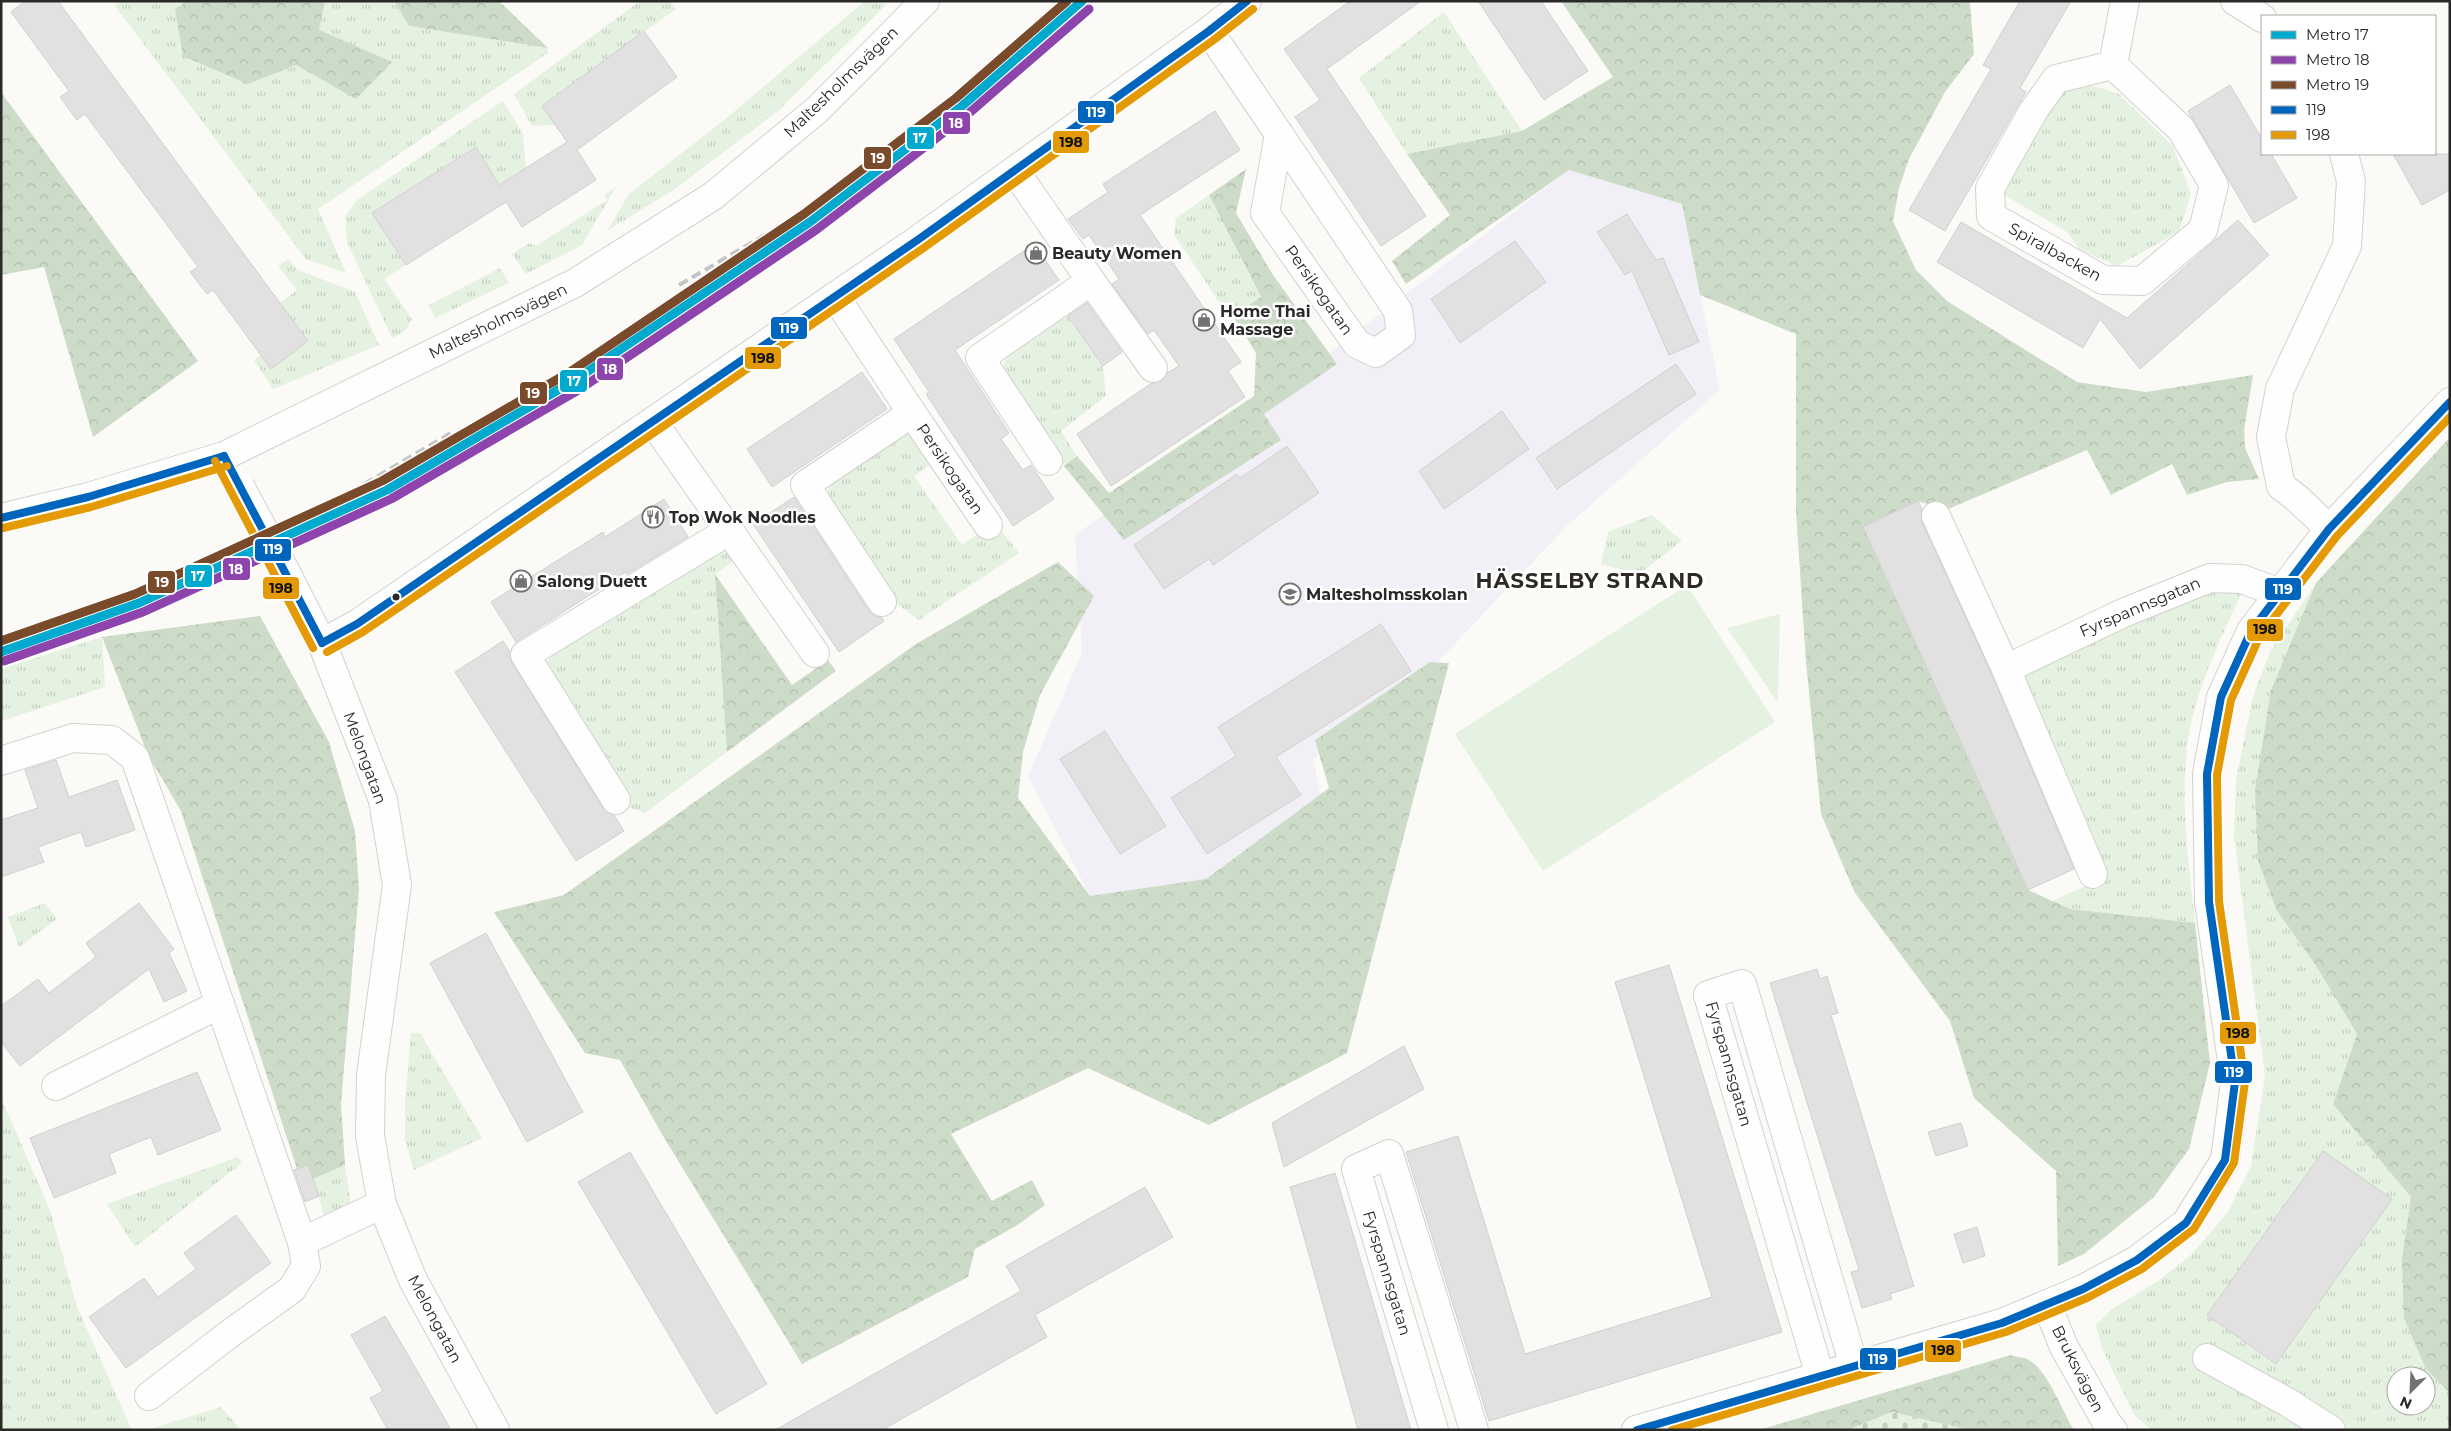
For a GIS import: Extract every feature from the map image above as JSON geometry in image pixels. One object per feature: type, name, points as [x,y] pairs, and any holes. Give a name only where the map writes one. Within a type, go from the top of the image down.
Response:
[{"type":"street","name":"Maltesholmsvägen","points":[[1,518],[88,497],[224,456],[575,283],[713,196],[818,109],[925,1]]},
{"type":"street","points":[[322,643],[356,624],[835,296],[1014,171],[1209,31],[1247,1]]},
{"type":"street","points":[[2113,65],[2125,1]]},
{"type":"street","points":[[2235,1],[2261,17]]},
{"type":"street","name":"Persikogatan","points":[[1209,31],[1279,134],[1398,311],[1401,334],[1376,352],[1357,344],[1265,213],[1279,134]]},
{"type":"street","name":"Spiralbacken","points":[[2113,65],[2181,129],[2214,185],[2203,230],[2142,281],[2103,280],[1991,216],[1990,188],[2034,110],[2056,80],[2113,65]]},
{"type":"street","points":[[2329,529],[2298,499],[2281,486],[2271,438],[2280,390],[2347,246],[2351,181],[2344,155]]},
{"type":"street","points":[[1014,171],[1153,368]]},
{"type":"street","points":[[1048,461],[980,358],[1091,281]]},
{"type":"street","name":"Persikogatan","points":[[835,296],[988,525]]},
{"type":"street","points":[[1636,1430],[2002,1323],[2047,1305],[2137,1260],[2186,1223],[2224,1160],[2235,1082],[2209,902],[2207,774],[2221,697],[2251,631],[2329,529],[2450,402]]},
{"type":"street","name":"Persikogatan","points":[[882,602],[805,485],[912,413]]},
{"type":"street","points":[[653,422],[814,653]]},
{"type":"street","name":"Melongatan","points":[[224,456],[322,643],[383,800],[397,885],[371,1075],[370,1136],[382,1204],[413,1280],[495,1430]]},
{"type":"street","points":[[1936,516],[2006,669],[2093,874]]},
{"type":"street","points":[[616,800],[525,655],[730,530]]},
{"type":"street","name":"Fyrspannsgatan","points":[[2006,669],[2123,613],[2210,578],[2242,579],[2280,593]]},
{"type":"street","points":[[1,761],[73,738],[112,740],[135,758],[302,1242],[306,1266],[292,1289],[228,1335],[149,1396]]},
{"type":"street","name":"Fyrspannsgatan","points":[[1820,1376],[1708,995],[1742,984],[1854,1366]]},
{"type":"street","points":[[56,1086],[220,1004]]},
{"type":"street","name":"Fyrspannsgatan","points":[[1434,1430],[1356,1169],[1388,1154],[1474,1430]]},
{"type":"street","points":[[302,1242],[382,1204]]},
{"type":"street","name":"Bruksvägen","points":[[2047,1305],[2064,1347],[2107,1423],[2113,1430]]},
{"type":"street","points":[[2206,1358],[2290,1404],[2331,1430]]},
{"type":"shaded area","name":"Maltesholmsskolan","points":[[1569,170],[1682,204],[1720,390],[1567,526],[1430,670],[1313,759],[1332,843],[1143,998],[1028,776],[1082,653],[1075,535],[1326,355]]},
{"type":"green space","points":[[121,1],[187,1],[175,9],[248,84],[296,65],[355,98],[318,30],[325,1],[394,1],[409,26],[548,48],[548,53],[318,209],[346,273],[306,259],[115,6]]},
{"type":"green space","points":[[187,1],[325,1],[319,30],[392,62],[356,99],[296,65],[248,84],[183,56],[175,9]]},
{"type":"green space","points":[[394,1],[499,1],[548,48],[409,26]]},
{"type":"green space","points":[[640,1],[670,1],[676,9],[542,106],[555,125],[532,126],[514,94]]},
{"type":"green space","points":[[865,1],[887,4],[779,110],[675,189],[607,231],[629,194],[723,121]]},
{"type":"green space","points":[[1561,1],[1970,1],[1974,54],[1945,92],[1909,159],[1899,188],[1893,221],[1916,270],[1947,301],[2077,382],[2146,392],[2253,375],[2244,430],[2245,448],[2259,479],[2227,482],[2187,495],[2172,464],[2111,495],[2087,450],[1946,510],[1918,501],[1863,527],[2028,890],[2070,909],[2195,923],[2210,1063],[2189,1149],[2154,1197],[2084,1254],[2058,1266],[2056,1171],[1974,1098],[1950,1021],[1855,893],[1821,814],[1806,662],[1796,512],[1796,334],[1700,295],[1682,204],[1569,170],[1406,284],[1392,261],[1450,215],[1407,154],[1522,131],[1613,77]]},
{"type":"green space","points":[[1444,12],[1522,131],[1407,154],[1359,78]]},
{"type":"green space","points":[[2086,83],[2119,94],[2173,146],[2191,194],[2179,232],[2117,266],[2080,250],[2067,232],[2003,194],[2005,182],[2014,173],[2064,87]]},
{"type":"green space","points":[[1,92],[198,361],[93,437],[44,267],[1,275]]},
{"type":"green space","points":[[503,101],[523,134],[526,168],[499,185],[475,147],[372,213],[406,265],[384,279],[412,319],[405,331],[392,338],[347,242],[345,217],[357,200]]},
{"type":"green space","points":[[1246,169],[1236,213],[1273,275],[1337,364],[1264,414],[1281,440],[1124,540],[1064,466],[1077,456],[1109,493],[1254,396],[1256,353],[1233,316],[1261,297],[1209,195]]},
{"type":"green space","points":[[616,187],[582,245],[526,274],[512,254],[529,243],[536,246],[607,200],[604,195]]},
{"type":"green space","points":[[1209,195],[1261,298],[1233,316],[1219,302],[1174,234],[1176,218]]},
{"type":"green space","points":[[288,259],[298,270],[355,292],[379,345],[273,389],[254,360],[261,355],[271,368],[280,303],[297,290],[278,266]]},
{"type":"green space","points":[[500,268],[509,283],[435,318],[429,305]]},
{"type":"green space","points":[[1076,302],[1081,306],[1068,316],[1103,366],[1106,396],[1061,431],[1077,456],[1064,466],[1007,384],[1003,368],[1010,347]]},
{"type":"green space","points":[[902,431],[918,435],[935,461],[914,476],[962,545],[995,522],[1019,553],[919,620],[886,596],[827,502],[828,490],[837,475]]},
{"type":"green space","points":[[2450,437],[2450,1393],[2436,1379],[2436,1366],[2425,1366],[2404,1318],[2402,1258],[2411,1197],[2333,1104],[2357,1034],[2315,964],[2277,911],[2258,861],[2255,790],[2271,690],[2316,583]]},
{"type":"green space","points":[[1652,515],[1682,541],[1639,574],[1601,564],[1608,532]]},
{"type":"green space","points":[[722,544],[734,561],[715,574],[727,752],[645,813],[628,807],[547,683],[547,663],[557,646]]},
{"type":"green space","points":[[1058,562],[1094,596],[1040,695],[1023,752],[1018,798],[1090,896],[1206,879],[1329,788],[1315,740],[1430,662],[1449,663],[1347,1053],[1209,1125],[1088,1068],[951,1134],[992,1201],[1032,1180],[1045,1205],[1016,1226],[975,1249],[968,1277],[802,1364],[663,1136],[620,1060],[585,1053],[494,912],[564,895],[916,644]]},
{"type":"green space","points":[[715,574],[792,685],[828,660],[836,671],[727,752]]},
{"type":"green space","points":[[2316,583],[2271,690],[2277,911],[2315,964],[2357,1034],[2333,1104],[2411,1197],[2402,1258],[2425,1366],[2386,1366],[2386,1416],[2436,1416],[2436,1379],[2450,1393],[2450,1430],[2152,1430],[2134,1415],[2102,1348],[2096,1325],[2112,1309],[2158,1281],[2192,1254],[2228,1212],[2251,1166],[2265,1076],[2234,836],[2236,780],[2253,696],[2271,650]]},
{"type":"green space","points":[[1687,585],[1775,722],[1543,871],[1455,734]]},
{"type":"green space","points":[[2225,586],[2241,595],[2215,652],[2198,696],[2189,737],[2186,764],[2185,817],[2195,923],[2070,909],[2052,901],[2104,878],[2079,819],[2085,816],[2036,704],[2021,677],[2030,664]]},
{"type":"green space","points":[[1780,614],[1778,703],[1727,628]]},
{"type":"green space","points":[[260,616],[329,742],[355,831],[359,889],[341,1104],[345,1165],[313,1179],[297,1169],[181,811],[148,755],[102,637]]},
{"type":"green space","points":[[102,637],[105,687],[1,721],[1,669]]},
{"type":"green space","points":[[45,903],[57,919],[19,947],[8,917]]},
{"type":"green space","points":[[411,1033],[420,1033],[482,1138],[414,1170],[405,1141],[405,1101]]},
{"type":"green space","points":[[1,1098],[50,1210],[77,1307],[132,1430],[1,1430]]},
{"type":"green space","points":[[238,1157],[242,1163],[135,1247],[107,1204]]},
{"type":"green space","points":[[345,1165],[351,1205],[324,1215],[313,1179]]},
{"type":"green space","points":[[2011,1355],[2027,1359],[2041,1371],[2054,1391],[2074,1430],[1968,1430],[1892,1412],[1848,1430],[1759,1430]]},
{"type":"green space","points":[[221,1407],[241,1430],[146,1430]]},
{"type":"green space","points":[[1892,1412],[1968,1430],[1848,1430]]},
{"type":"building","points":[[25,1],[58,1],[308,341],[271,369],[213,290],[207,294],[190,272],[198,267],[85,114],[77,120],[60,97],[69,91],[11,12]]},
{"type":"building","points":[[1350,1],[1421,1],[1327,69],[1426,216],[1381,246],[1295,117],[1320,100],[1284,49]]},
{"type":"building","points":[[1478,1],[1541,1],[1588,71],[1544,100]]},
{"type":"building","points":[[2020,1],[2071,1],[2020,88],[2026,92],[1945,231],[1909,210],[1991,69],[1983,65]]},
{"type":"building","points":[[644,31],[677,77],[577,150],[596,180],[522,227],[506,202],[406,265],[372,213],[476,147],[499,185],[567,142],[542,106]]},
{"type":"building","points":[[2230,85],[2261,137],[2261,155],[2272,155],[2297,198],[2254,223],[2188,111]]},
{"type":"building","points":[[1215,111],[1240,150],[1140,215],[1241,362],[1228,371],[1245,397],[1111,486],[1077,434],[1152,383],[1162,381],[1167,373],[1179,366],[1154,330],[1148,334],[1112,284],[1119,279],[1089,235],[1083,239],[1068,219],[1108,192],[1103,184]]},
{"type":"building","points":[[2450,154],[2450,190],[2422,205],[2394,155]]},
{"type":"building","points":[[1627,214],[1656,260],[1663,258],[1699,342],[1669,355],[1632,271],[1625,275],[1597,232]]},
{"type":"building","points":[[2238,220],[2269,255],[2140,369],[2100,319],[2083,348],[1937,262],[1961,222],[2127,318]]},
{"type":"building","points":[[1515,241],[1546,282],[1460,343],[1431,299]]},
{"type":"building","points":[[1034,244],[1059,280],[955,350],[1009,433],[1001,439],[1023,470],[1031,465],[1054,499],[1013,526],[926,394],[929,392],[894,339]]},
{"type":"building","points":[[1087,303],[1122,352],[1103,366],[1068,316]]},
{"type":"building","points":[[1676,364],[1696,394],[1557,489],[1536,458]]},
{"type":"building","points":[[862,372],[887,409],[772,487],[747,449]]},
{"type":"building","points":[[1502,411],[1529,449],[1444,509],[1419,471]]},
{"type":"building","points":[[1287,446],[1319,493],[1213,565],[1209,559],[1164,589],[1134,545],[1237,474],[1240,478]]},
{"type":"building","points":[[794,497],[869,611],[875,616],[881,617],[884,621],[839,652],[753,524]]},
{"type":"building","points":[[664,499],[688,537],[627,574],[626,572],[516,642],[491,602],[603,532],[605,537]]},
{"type":"building","points":[[1918,501],[1922,509],[1922,522],[1992,675],[2074,869],[2028,890],[1863,527]]},
{"type":"building","points":[[1381,624],[1411,671],[1276,757],[1301,795],[1207,854],[1171,798],[1236,756],[1218,727]]},
{"type":"building","points":[[503,641],[510,652],[512,663],[603,808],[614,815],[624,831],[576,861],[455,672]]},
{"type":"building","points":[[1105,731],[1166,826],[1120,854],[1060,759]]},
{"type":"building","points":[[56,760],[69,797],[117,780],[135,830],[86,847],[81,832],[38,847],[44,862],[1,877],[1,820],[38,808],[25,770]]},
{"type":"building","points":[[139,903],[174,949],[169,953],[187,991],[164,1002],[149,969],[20,1066],[1,1042],[1,1006],[38,979],[49,993],[96,957],[86,943]]},
{"type":"building","points":[[486,933],[583,1112],[527,1142],[430,963]]},
{"type":"building","points":[[1669,965],[1782,1332],[1489,1421],[1406,1152],[1458,1136],[1525,1354],[1712,1297],[1615,982]]},
{"type":"building","points":[[1817,969],[1820,979],[1827,976],[1838,1013],[1831,1015],[1914,1286],[1890,1294],[1892,1299],[1862,1308],[1851,1272],[1859,1270],[1770,983]]},
{"type":"building","points":[[1404,1046],[1424,1089],[1284,1167],[1272,1123]]},
{"type":"building","points":[[197,1072],[221,1130],[158,1155],[151,1137],[109,1154],[116,1173],[54,1198],[30,1138]]},
{"type":"building","points":[[1961,1123],[1968,1146],[1936,1156],[1928,1132]]},
{"type":"building","points":[[2323,1151],[2392,1199],[2276,1364],[2207,1315]]},
{"type":"building","points":[[630,1152],[767,1384],[716,1414],[578,1182]]},
{"type":"building","points":[[308,1165],[319,1196],[305,1202],[294,1170]]},
{"type":"building","points":[[1335,1173],[1411,1430],[1358,1430],[1290,1187]]},
{"type":"building","points":[[1145,1187],[1173,1237],[1035,1315],[1047,1337],[882,1430],[775,1430],[1021,1291],[1006,1266]]},
{"type":"building","points":[[236,1215],[271,1263],[126,1368],[89,1317],[144,1278],[158,1297],[196,1269],[184,1253]]},
{"type":"building","points":[[1977,1227],[1985,1256],[1963,1263],[1954,1234]]},
{"type":"building","points":[[385,1316],[451,1430],[388,1430],[370,1398],[383,1391],[351,1335]]},
{"type":"railway","points":[[679,285],[887,164]]},
{"type":"railway","points":[[235,560],[451,433]]},
{"type":"metro line","name":"19","points":[[1,641],[135,594],[382,481],[570,372],[804,214],[956,98],[1067,1]]},
{"type":"metro line","name":"17","points":[[1,652],[139,603],[387,490],[575,380],[810,222],[962,106],[1082,1]]},
{"type":"metro line","name":"18","points":[[4,661],[143,612],[391,499],[580,389],[816,230],[968,114],[1089,9]]},
{"type":"transit line","name":"119","points":[[322,643],[357,624],[919,239],[1209,31],[1247,1]]},
{"type":"transit line","name":"198","points":[[327,652],[363,632],[925,247],[1215,39],[1253,9]]},
{"type":"transit line","name":"119","points":[[1637,1430],[2002,1323],[2083,1289],[2137,1260],[2186,1223],[2225,1160],[2235,1082],[2209,902],[2207,774],[2221,697],[2251,631],[2329,529],[2450,402]]},
{"type":"transit line","name":"198","points":[[1672,1430],[2006,1332],[2087,1298],[2142,1269],[2194,1229],[2234,1163],[2245,1082],[2219,901],[2217,775],[2231,700],[2260,636],[2337,536],[2450,417]]},
{"type":"transit line","name":"119","points":[[224,456],[322,643]]},
{"type":"transit line","name":"119","points":[[1,518],[88,497],[224,456]]},
{"type":"transit line","name":"198","points":[[215,461],[313,648]]},
{"type":"transit line","name":"198","points":[[3,528],[91,507],[227,466]]},
{"type":"place","name":"Beauty Women","points":[[1036,253]]},
{"type":"place","name":"Home Thai Massage","points":[[1204,320]]},
{"type":"place","name":"Top Wok Noodles","points":[[653,517]]},
{"type":"place","name":"Salong Duett","points":[[521,581]]},
{"type":"place","name":"Maltesholmsskolan","points":[[1290,594]]},
{"type":"district","name":"HÄSSELBY STRAND","points":[[1590,580]]}]
